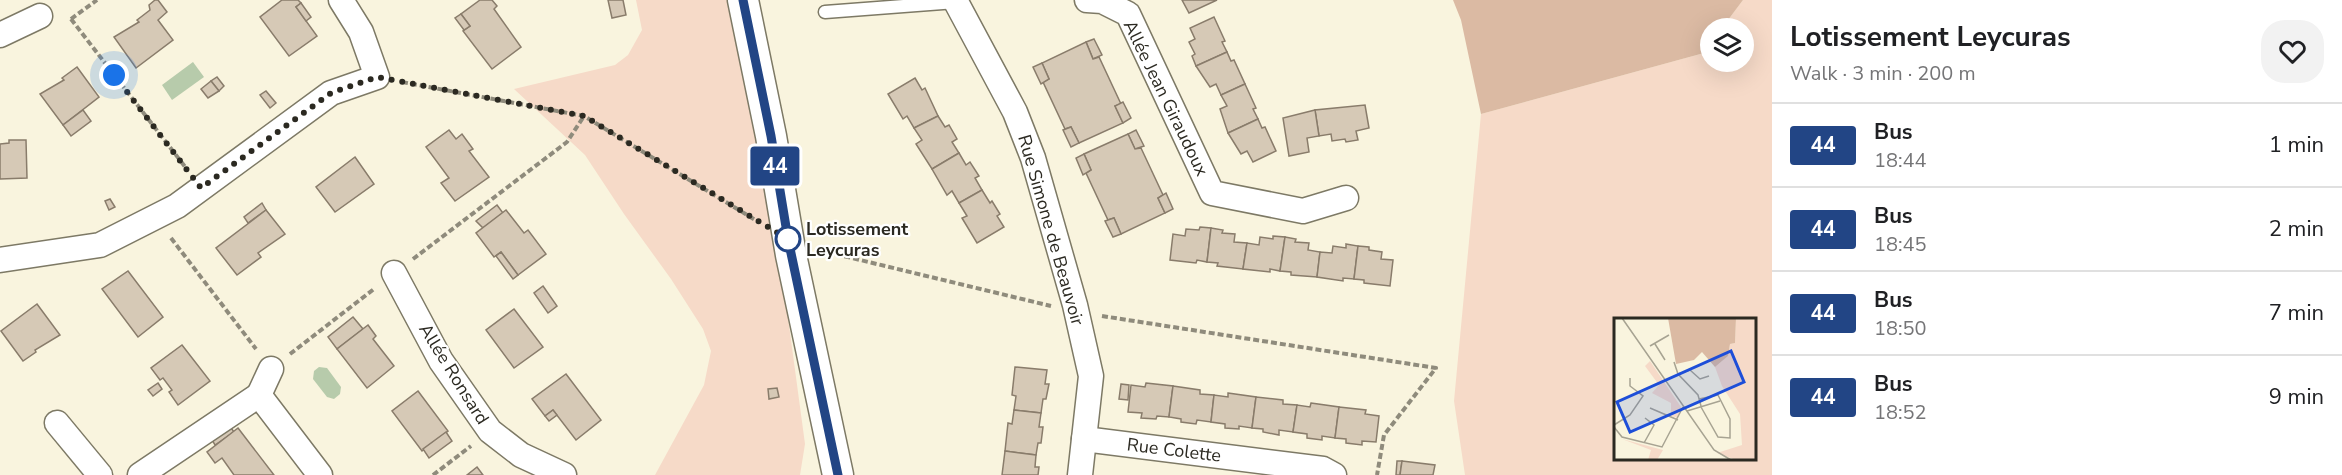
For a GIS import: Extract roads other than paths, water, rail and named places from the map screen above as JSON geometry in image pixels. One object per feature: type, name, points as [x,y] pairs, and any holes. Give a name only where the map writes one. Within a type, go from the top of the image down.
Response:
[{"type":"street","points":[[0,260],[100,245],[177,206],[331,93],[377,77],[361,32],[341,0]]},
{"type":"street","points":[[743,0],[771,136],[789,247],[831,469]]},
{"type":"street","name":"Allée Jean Giraudoux","points":[[1087,0],[1102,1],[1128,14],[1212,193],[1303,211],[1346,198]]},
{"type":"street","name":"Rue Simone de Beauvoir","points":[[955,1],[1015,111],[1033,158],[1076,312],[1091,376],[1080,475]]},
{"type":"street","points":[[0,35],[40,16]]},
{"type":"street","name":"Allée Ronsard","points":[[394,273],[441,361],[490,431],[521,455],[564,475]]},
{"type":"street","points":[[140,475],[259,395],[271,369]]},
{"type":"street","points":[[259,395],[320,475]]},
{"type":"street","points":[[57,423],[100,475]]},
{"type":"street","name":"Rue Colette","points":[[1084,439],[1323,469],[1334,475]]},
{"type":"lane","points":[[825,12],[955,1]]},
{"type":"place","name":"Lotissement Leycuras","points":[[788,239]]}]
